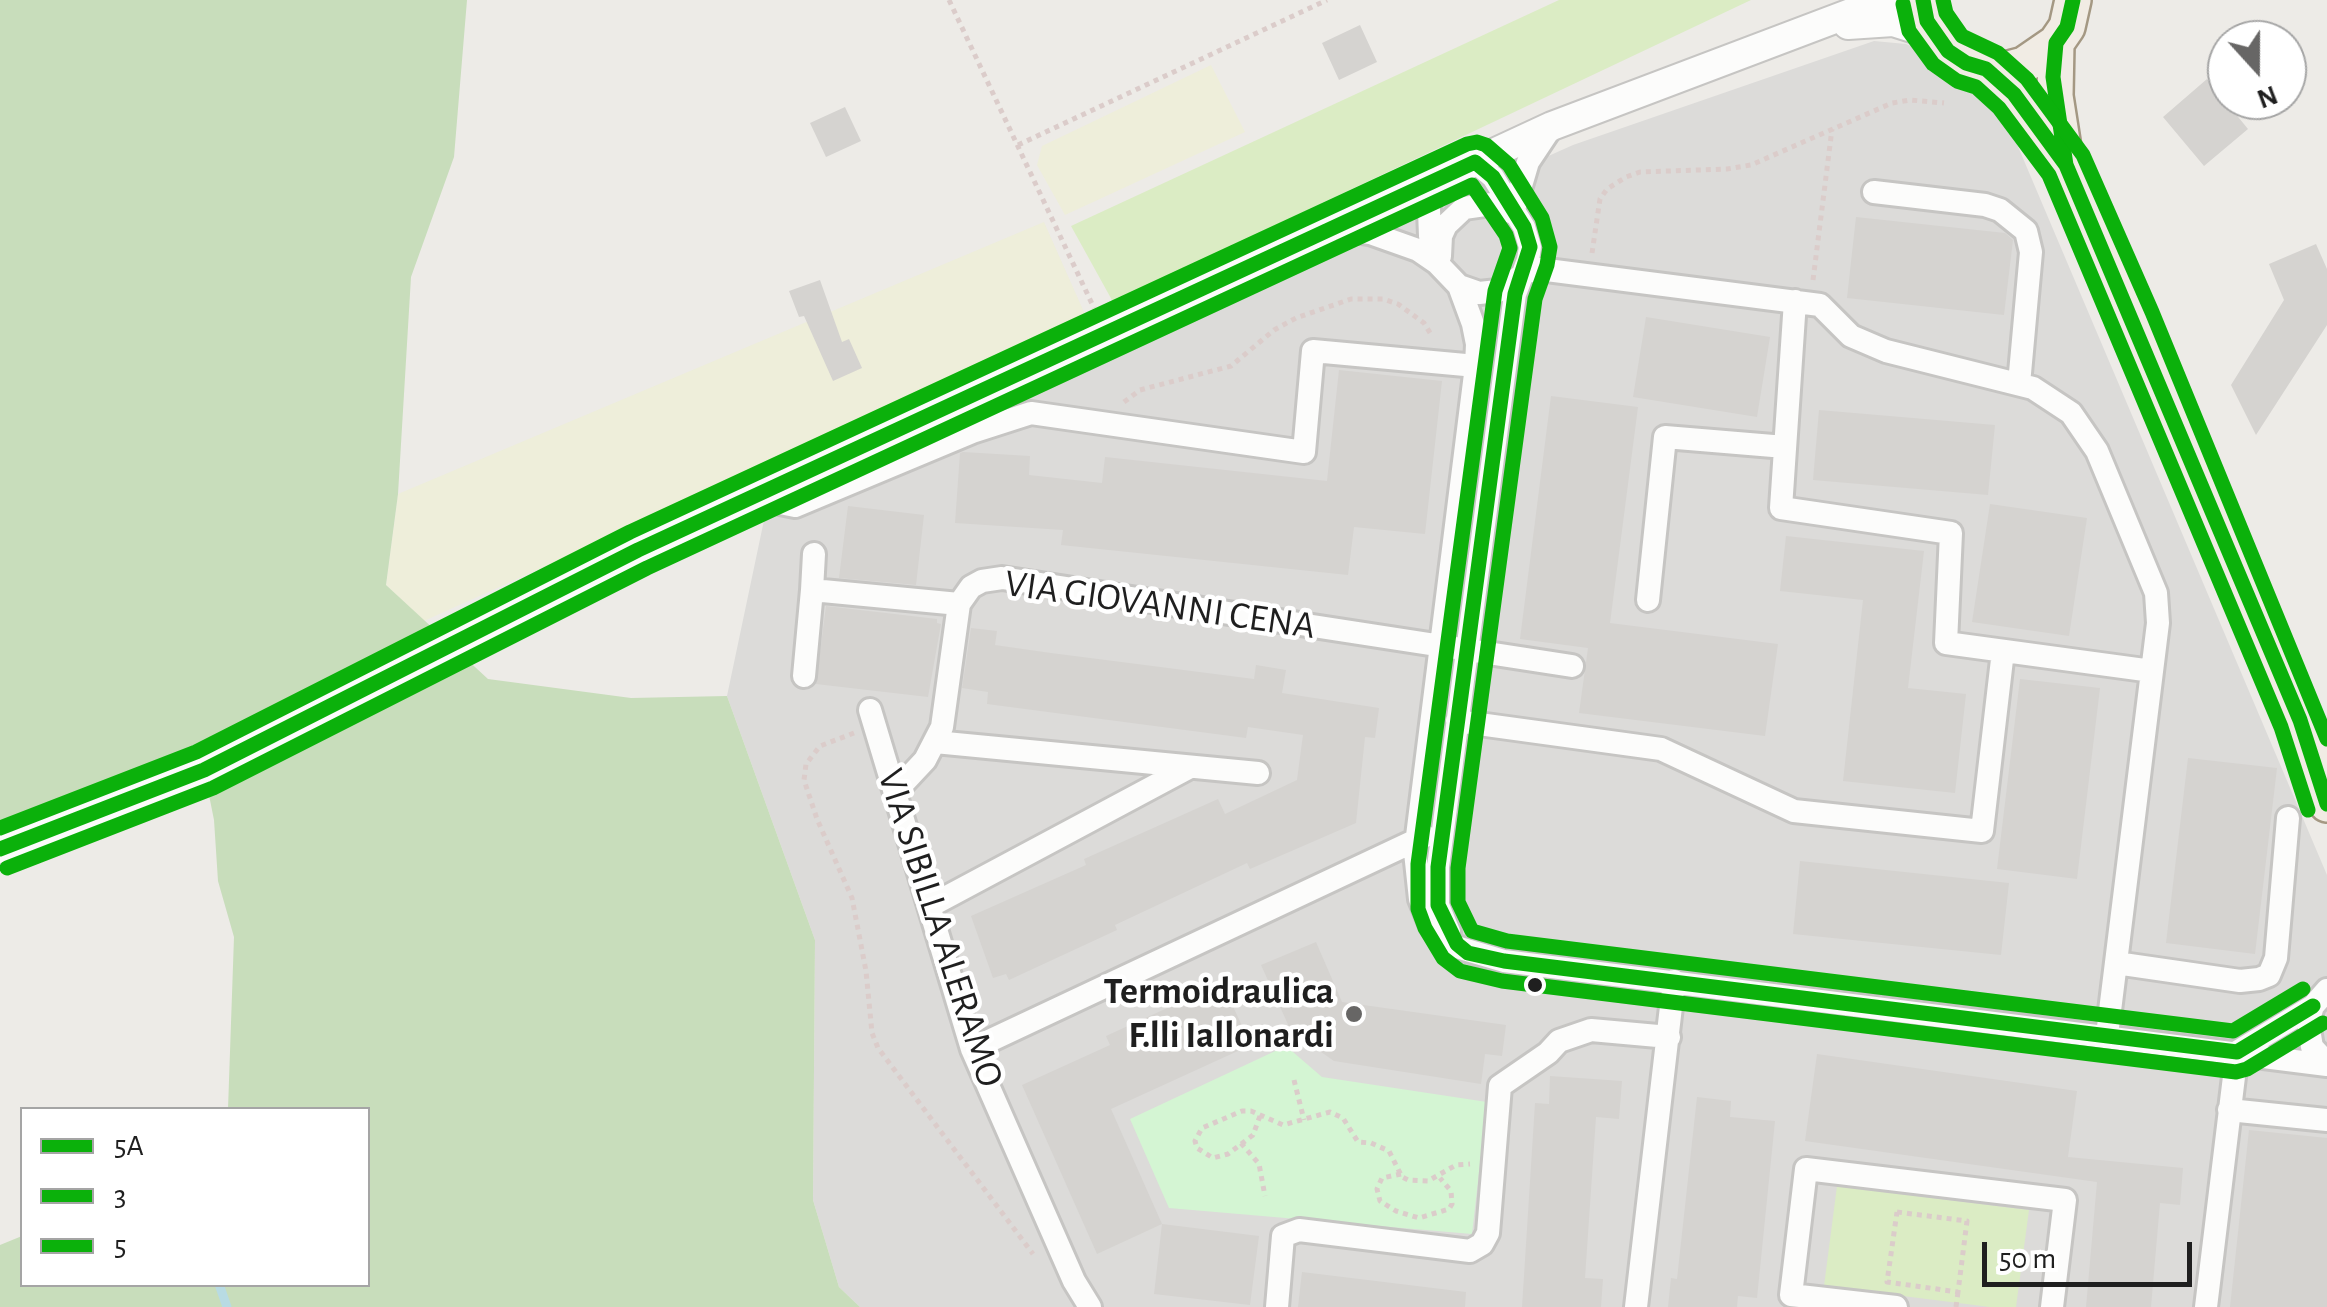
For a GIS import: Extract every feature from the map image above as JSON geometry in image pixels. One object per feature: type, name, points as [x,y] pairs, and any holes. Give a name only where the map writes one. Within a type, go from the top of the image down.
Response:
[{"type":"main road","points":[[1923,0],[1934,35],[1948,51],[1966,63],[2006,70],[2024,66],[2056,43],[2066,27],[2073,0]]},
{"type":"main road","points":[[2056,43],[2055,96],[2066,165]]},
{"type":"main road","points":[[1986,69],[2027,109],[2066,165],[2300,720],[2327,804]]},
{"type":"street","points":[[0,849],[204,770],[638,550],[1552,126],[1885,0]]},
{"type":"street","points":[[1812,30],[1883,22],[1908,25],[1934,35]]},
{"type":"street","points":[[1513,213],[1528,162],[1552,126]]},
{"type":"street","points":[[1474,162],[1493,177],[1528,236],[1546,256],[1584,274]]},
{"type":"street","points":[[1428,184],[1430,236],[1473,324],[1477,344],[1416,840],[1420,899],[1443,943],[1504,961],[2327,1064]]},
{"type":"street","points":[[1874,192],[1985,206],[2000,210],[2026,231],[2031,252],[2018,384]]},
{"type":"street","points":[[1448,271],[1441,236],[1446,225],[1464,208],[1492,204],[1513,213]]},
{"type":"street","points":[[1332,228],[1396,241],[1418,250],[1488,293],[1539,269],[1820,305],[1851,336],[1886,350],[2018,384],[2049,396],[2071,412],[2097,451],[2156,592],[2158,623],[2107,1035]]},
{"type":"street","points":[[1468,952],[1450,934],[1438,905],[1438,867],[1515,294],[1528,260],[1528,236]]},
{"type":"street","points":[[1803,302],[1782,508],[1951,533],[1946,643],[2152,670]]},
{"type":"street","points":[[773,487],[780,503],[795,506],[972,432],[1031,413],[1304,452],[1313,351],[1476,366]]},
{"type":"street","points":[[1648,600],[1665,438],[1786,447]]},
{"type":"street","points":[[804,676],[814,554]]},
{"type":"street","name":"VIA GIOVANNI CENA","points":[[896,791],[925,760],[942,727],[960,604],[971,587],[982,581],[1002,578],[1572,666]]},
{"type":"street","points":[[812,590],[960,604]]},
{"type":"street","points":[[1458,720],[1661,750],[1794,811],[1982,831],[2003,650]]},
{"type":"street","name":"VIA SIBILLA ALERAMO","points":[[873,718],[972,1049],[1074,1281],[1090,1307]]},
{"type":"street","points":[[935,742],[1258,773]]},
{"type":"street","points":[[930,906],[1190,767]]},
{"type":"street","points":[[2116,963],[2240,981],[2269,975],[2276,958],[2288,818]]},
{"type":"street","points":[[972,1049],[1443,827]]},
{"type":"street","points":[[1636,1307],[1674,981]]},
{"type":"street","points":[[2206,1307],[2237,1052],[2322,995]]},
{"type":"street","points":[[2322,995],[2308,1023],[2310,1041],[2327,1064]]},
{"type":"street","points":[[1277,1307],[1283,1236],[1299,1230],[1470,1251],[1482,1244],[1488,1233],[1500,1086],[1548,1054],[1559,1041],[1591,1030],[1669,1037]]},
{"type":"street","points":[[2230,1110],[2327,1120]]},
{"type":"street","points":[[1887,1306],[1791,1295],[1806,1169],[2065,1200],[2052,1307]]},
{"type":"path","points":[[949,0],[1106,333]]},
{"type":"path","points":[[1016,146],[1328,0]]},
{"type":"path","points":[[1584,274],[1600,199],[1618,181],[1640,172],[1751,165],[1892,102],[1944,103]]},
{"type":"path","points":[[1803,302],[1832,129]]},
{"type":"path","points":[[1110,425],[1114,414],[1131,395],[1191,374],[1231,366],[1285,324],[1351,300],[1383,299],[1412,312],[1433,339],[1442,362]]},
{"type":"path","points":[[873,718],[820,746],[806,764],[804,780],[852,898],[866,971],[872,1033],[878,1048],[1036,1258]]},
{"type":"path","points":[[1294,1080],[1304,1120]]},
{"type":"path","points":[[1260,1116],[1253,1135],[1228,1154],[1213,1158],[1201,1153],[1195,1141],[1208,1123],[1242,1111],[1260,1116],[1283,1126],[1330,1112],[1338,1114],[1358,1142],[1371,1143],[1389,1152],[1401,1174],[1415,1182],[1439,1177],[1456,1165],[1493,1166]]},
{"type":"path","points":[[1241,1143],[1259,1164],[1265,1196]]},
{"type":"path","points":[[1401,1174],[1382,1178],[1377,1189],[1380,1201],[1419,1218],[1449,1209],[1452,1204],[1452,1191],[1439,1177]]},
{"type":"path","points":[[1956,1307],[1958,1292],[1967,1222],[1897,1212],[1887,1282],[1958,1292]]},
{"type":"shaded area","points":[[1874,41],[1906,44],[1969,77],[2011,130],[2327,875],[2327,1307],[860,1307],[839,1287],[813,1200],[815,940],[727,696],[767,506],[1573,145]]},
{"type":"green space","points":[[0,0],[467,0],[454,157],[411,277],[398,494],[386,585],[488,679],[631,698],[727,696],[815,940],[813,1200],[839,1287],[860,1307],[0,1307],[0,1245],[20,1237],[20,1287],[370,1287],[370,1107],[228,1107],[234,937],[218,881],[214,820],[204,770],[0,853]]},
{"type":"green space","points":[[1559,0],[1751,0],[1113,302],[1071,226]]},
{"type":"green space","points":[[1211,65],[1245,132],[1065,215],[1037,165],[1042,146]]},
{"type":"green space","points":[[1044,222],[1088,321],[424,621],[386,585],[398,494]]},
{"type":"green space","points":[[1286,1046],[1322,1077],[1487,1102],[1472,1234],[1169,1208],[1130,1119]]},
{"type":"green space","points":[[1837,1186],[2029,1210],[2016,1307],[1824,1286]]},
{"type":"building","points":[[1360,25],[1377,62],[1339,80],[1322,43]]},
{"type":"building","points":[[2207,79],[2207,120],[2241,120],[2248,129],[2204,166],[2163,117]]},
{"type":"building","points":[[845,107],[861,141],[826,157],[810,123]]},
{"type":"building","points":[[1856,217],[2005,233],[2013,240],[2004,315],[1847,298]]},
{"type":"building","points":[[2316,244],[2327,269],[2327,325],[2256,435],[2231,385],[2284,300],[2269,264]]},
{"type":"building","points":[[820,280],[842,342],[849,339],[862,368],[833,381],[789,291]]},
{"type":"building","points":[[1646,317],[1770,337],[1757,417],[1633,397]]},
{"type":"building","points":[[1339,370],[1442,381],[1425,534],[1354,527],[1348,575],[1061,545],[1063,530],[955,523],[963,452],[1030,456],[1029,475],[1102,483],[1105,457],[1327,481]]},
{"type":"building","points":[[1551,396],[1638,407],[1610,623],[1778,644],[1765,736],[1579,713],[1588,648],[1520,639]]},
{"type":"building","points":[[1819,410],[1995,425],[1988,495],[1813,480]]},
{"type":"building","points":[[1990,504],[2087,518],[2069,636],[1972,622]]},
{"type":"building","points":[[848,506],[924,515],[916,585],[839,578]]},
{"type":"building","points":[[1786,536],[1924,551],[1908,688],[1966,694],[1955,793],[1843,781],[1863,600],[1780,591]]},
{"type":"building","points":[[826,606],[937,619],[941,624],[928,697],[816,684]]},
{"type":"building","points":[[971,628],[997,631],[995,645],[1051,653],[1254,679],[1256,665],[1286,670],[1282,693],[1379,708],[1375,738],[1365,737],[1356,823],[1250,869],[1247,863],[1009,980],[1006,974],[993,978],[971,916],[1086,865],[1084,859],[1218,799],[1225,814],[1297,780],[1303,735],[1248,727],[1246,738],[987,704],[988,692],[962,688]]},
{"type":"building","points":[[2020,679],[2100,688],[2077,879],[1997,869]]},
{"type":"building","points":[[2188,758],[2277,768],[2255,954],[2166,943]]},
{"type":"building","points":[[1800,861],[2009,883],[2001,955],[1793,934]]},
{"type":"building","name":"Termoidraulica F.lli Iallonardi","points":[[1316,942],[1342,1002],[1506,1025],[1502,1056],[1485,1054],[1481,1084],[1334,1061],[1291,1031],[1261,965]]},
{"type":"building","points":[[1222,983],[1251,1045],[1111,1109],[1162,1224],[1097,1254],[1022,1085],[1110,1045],[1106,1036]]},
{"type":"building","points":[[1817,1054],[2077,1091],[2068,1157],[2183,1168],[2180,1205],[2160,1203],[2151,1307],[2086,1307],[2097,1182],[1805,1141]]},
{"type":"building","points":[[1550,1076],[1622,1081],[1619,1119],[1596,1117],[1585,1278],[1603,1279],[1601,1307],[1522,1307],[1535,1103],[1549,1104]]},
{"type":"building","points":[[1697,1097],[1731,1101],[1730,1117],[1775,1121],[1757,1298],[1738,1296],[1737,1307],[1668,1307],[1671,1278],[1677,1279]]},
{"type":"building","points":[[2249,1130],[2327,1138],[2327,1307],[2230,1307]]},
{"type":"building","points":[[1162,1224],[1259,1236],[1250,1305],[1154,1294]]},
{"type":"building","points":[[1302,1272],[1466,1292],[1465,1307],[1298,1307]]},
{"type":"waterway","points":[[220,1287],[227,1307]]},
{"type":"transit line","name":"5A","points":[[1923,0],[1927,21],[1948,51],[1966,63],[1986,69],[2014,94],[2066,165],[2300,720],[2327,804]]},
{"type":"transit line","name":"5","points":[[1943,0],[1946,13],[1962,36],[1998,53],[2027,79],[2083,155],[2152,312],[2327,739]]},
{"type":"transit line","name":"5A","points":[[2066,165],[2053,77],[2056,43],[2067,27],[2073,0]]},
{"type":"transit line","name":"3","points":[[1903,4],[1909,31],[1933,64],[1957,81],[1976,87],[1999,108],[2049,175],[2281,727],[2308,810]]},
{"type":"transit line","name":"5","points":[[0,828],[196,752],[630,532],[1477,142],[1509,165],[1542,218],[1550,247],[1535,299],[1458,868],[1458,902],[1472,931],[1507,941],[2233,1031],[2303,989]]},
{"type":"transit line","name":"5A","points":[[0,849],[204,770],[638,550],[1475,162],[1493,177],[1524,227],[1530,247],[1515,294],[1438,867],[1438,905],[1457,944],[1468,953],[1504,961],[2237,1052],[2313,1006]]},
{"type":"transit line","name":"3","points":[[7,868],[213,788],[647,568],[1472,185],[1506,235],[1510,248],[1495,291],[1418,864],[1418,909],[1443,958],[1460,971],[1502,981],[2236,1072],[2323,1023]]},
{"type":"place","name":"Termoidraulica F.lli Iallonardi","points":[[1354,1014]]}]
